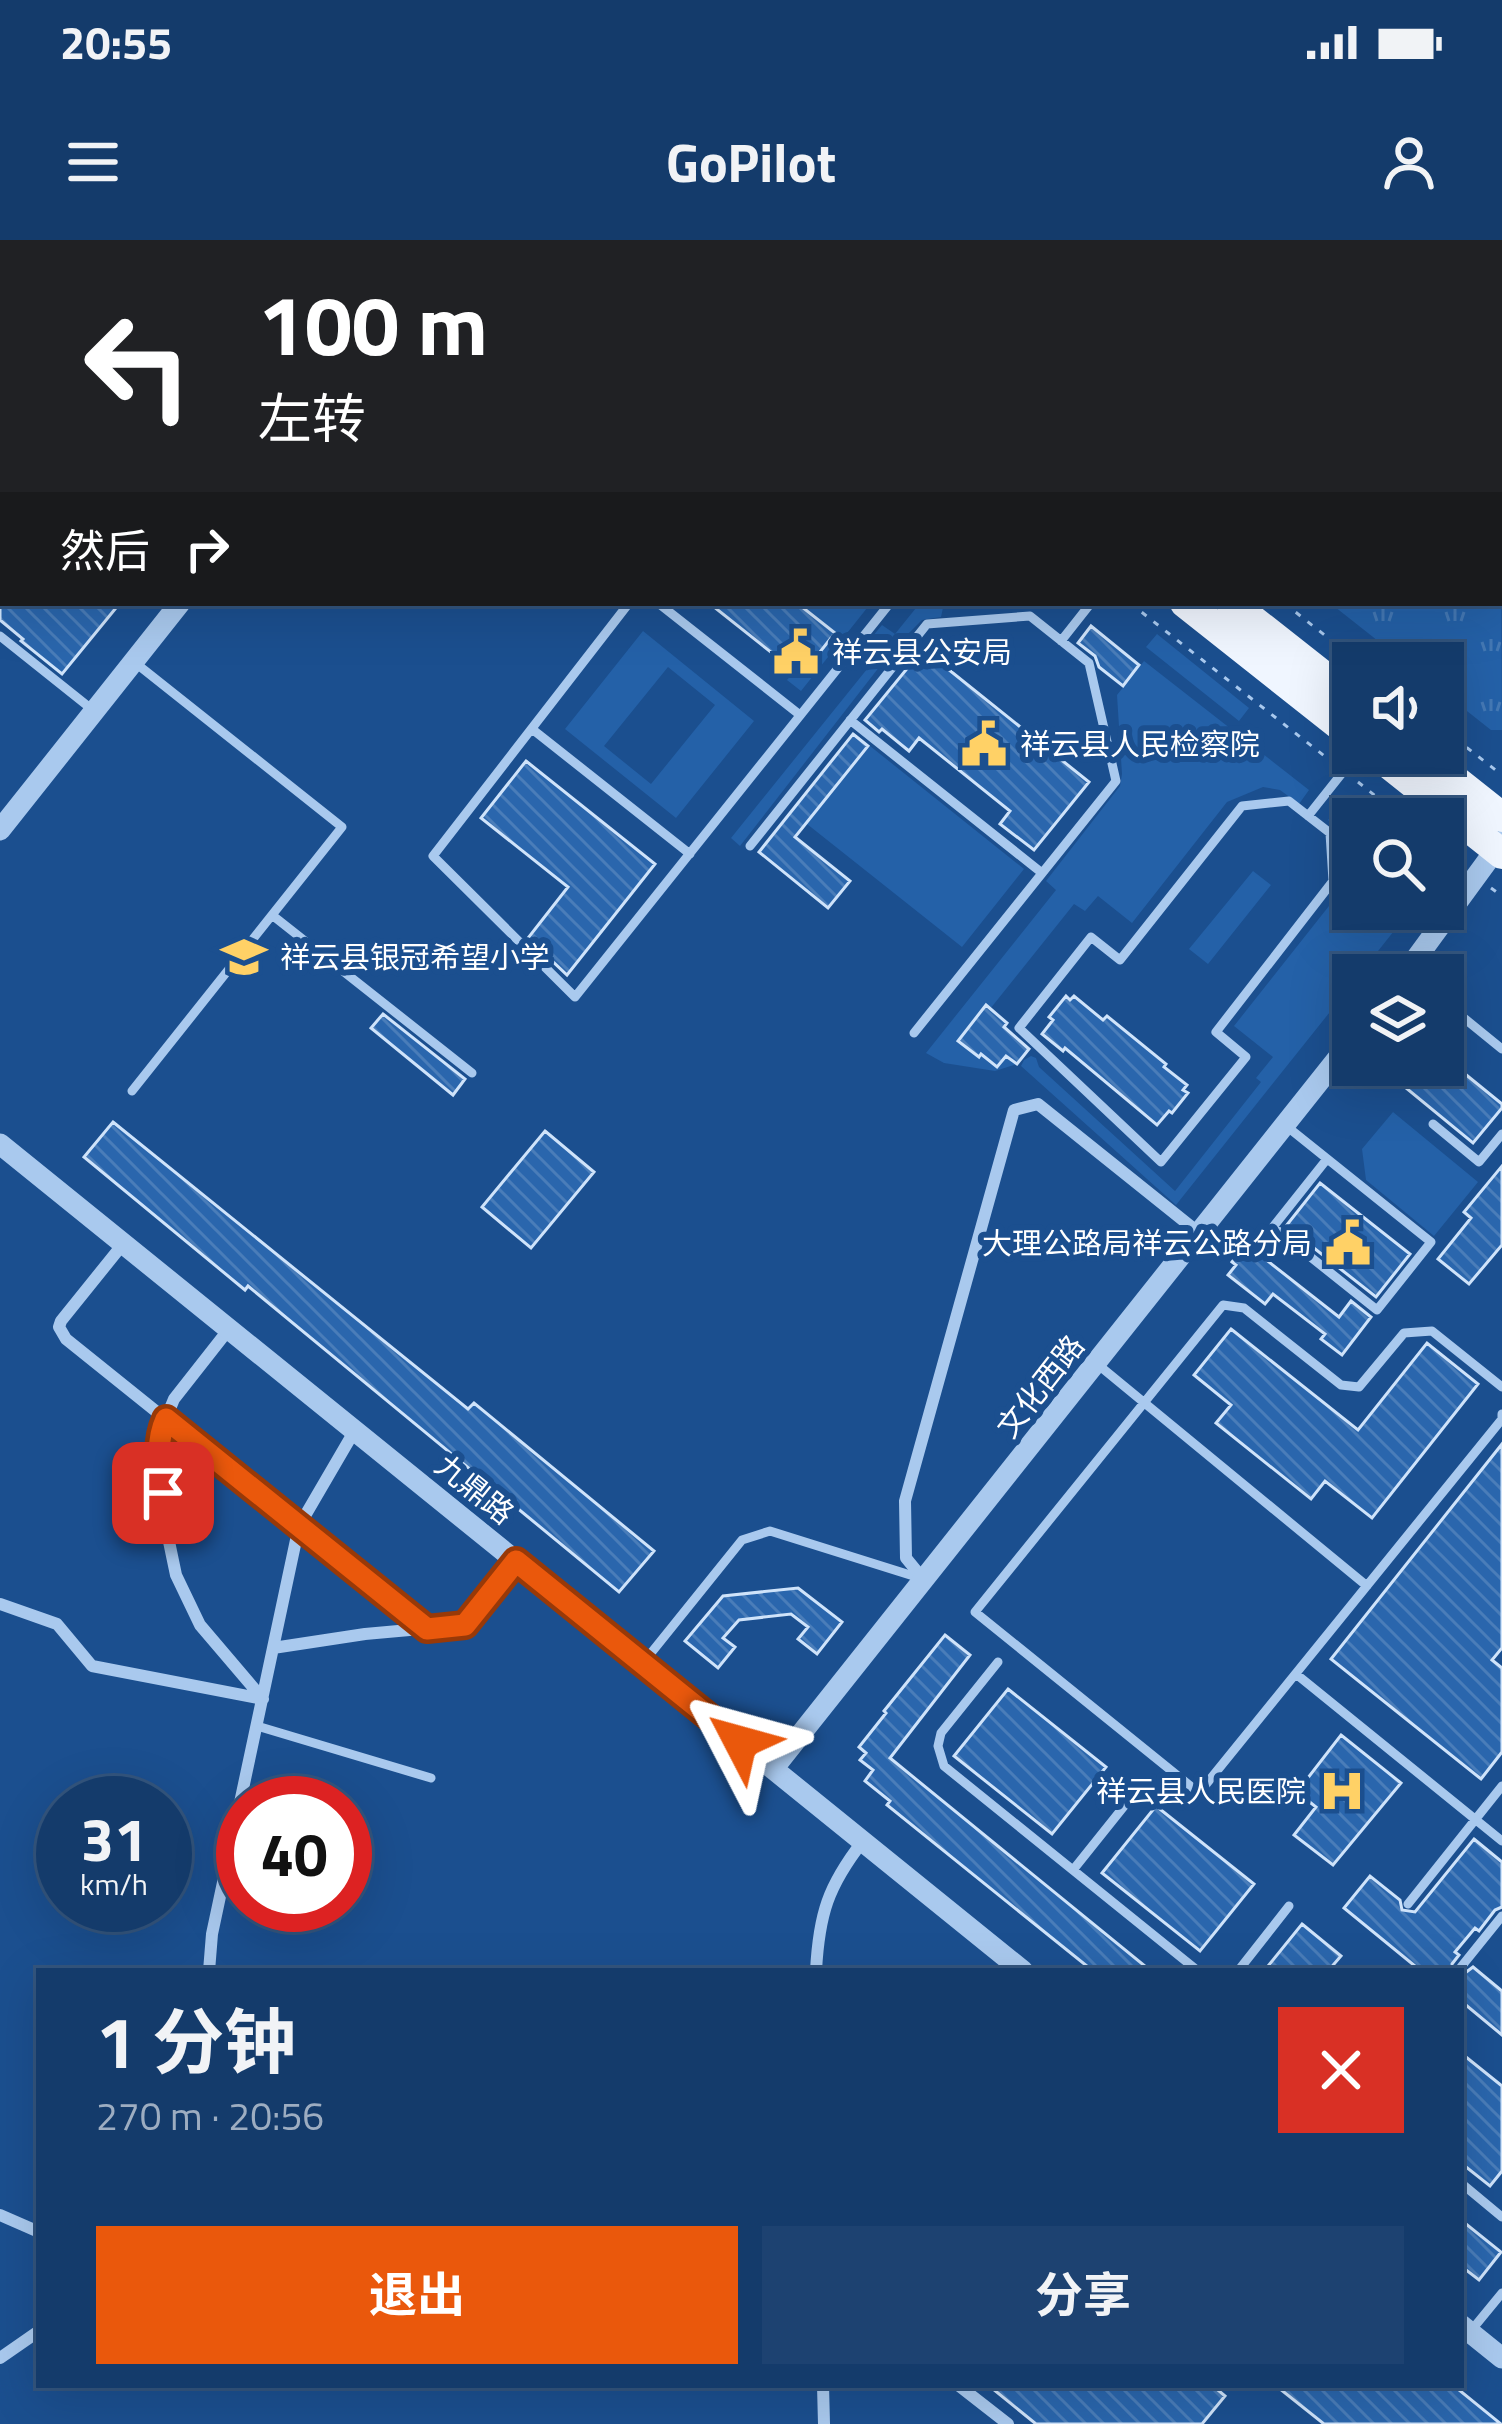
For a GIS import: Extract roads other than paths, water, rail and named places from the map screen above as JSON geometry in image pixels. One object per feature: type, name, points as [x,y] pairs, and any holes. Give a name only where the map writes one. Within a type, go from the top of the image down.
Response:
[{"type":"main road","points":[[1189,606],[1332,719]]},
{"type":"main road","points":[[1235,606],[1332,683]]},
{"type":"main road","points":[[1403,774],[1500,848]]},
{"type":"main road","points":[[1446,774],[1502,818]]},
{"type":"street","points":[[4,820],[177,606]]},
{"type":"street","points":[[1422,954],[1500,848]]},
{"type":"street","name":"文化西路","points":[[773,1769],[1332,1066]]},
{"type":"street","points":[[924,1580],[906,1558],[905,1501],[1014,1110],[1038,1104],[1199,1233]]},
{"type":"street","name":"九鼎路","points":[[0,1144],[1020,1968]]},
{"type":"street","points":[[123,1244],[61,1321],[59,1328],[66,1339],[427,1629]]},
{"type":"street","points":[[230,1330],[184,1384],[160,1433],[159,1454],[176,1575],[200,1625],[263,1699]]},
{"type":"street","points":[[209,1968],[212,1934],[299,1526],[355,1430]]},
{"type":"street","points":[[273,1648],[465,1625],[516,1561]]},
{"type":"street","points":[[0,1604],[57,1624],[92,1666],[263,1699]]},
{"type":"street","points":[[816,1968],[824,1911],[835,1880],[863,1841]]},
{"type":"street","points":[[0,2215],[36,2231]]},
{"type":"street","points":[[1466,2328],[1502,2358]]},
{"type":"street","points":[[0,2358],[36,2332]]},
{"type":"street","points":[[823,2388],[824,2424]]},
{"type":"street","points":[[962,2388],[1008,2424]]},
{"type":"lane","points":[[627,606],[433,856],[574,997],[888,606]]},
{"type":"lane","points":[[662,606],[800,716]]},
{"type":"lane","points":[[1061,641],[1089,606]]},
{"type":"lane","points":[[750,845],[927,624],[1030,616],[1088,663],[1116,781],[914,1033]]},
{"type":"lane","points":[[0,636],[94,710]]},
{"type":"lane","points":[[132,1091],[341,826],[133,662]]},
{"type":"lane","points":[[850,720],[1042,873]]},
{"type":"lane","points":[[532,729],[690,854]]},
{"type":"lane","points":[[1308,816],[1342,774]]},
{"type":"lane","points":[[1289,801],[1308,816],[1330,833],[1333,881],[1216,1032],[1246,1057],[1161,1162],[1019,1028],[1091,937],[1120,959],[1243,806],[1289,801]]},
{"type":"lane","points":[[272,915],[472,1073]]},
{"type":"lane","points":[[1464,1018],[1502,1049]]},
{"type":"lane","points":[[1433,1124],[1479,1162],[1502,1134]]},
{"type":"lane","points":[[1285,1125],[1431,1241],[1377,1310],[1273,1227],[1327,1159]]},
{"type":"lane","points":[[1502,1387],[1432,1331],[1404,1333],[1359,1387],[1341,1385],[1244,1308],[1223,1305],[975,1612],[1199,1793],[1502,1417]]},
{"type":"lane","points":[[1096,1364],[1367,1586]]},
{"type":"lane","points":[[643,1663],[742,1540],[770,1531],[924,1580]]},
{"type":"lane","points":[[998,1662],[940,1733],[944,1766],[1194,1968]]},
{"type":"lane","points":[[1296,1673],[1502,1841]]},
{"type":"lane","points":[[257,1726],[431,1778]]},
{"type":"lane","points":[[1072,1870],[1141,1785]]},
{"type":"lane","points":[[1408,1904],[1502,1786]]},
{"type":"lane","points":[[1240,1968],[1289,1906]]},
{"type":"lane","points":[[1461,1967],[1502,1916]]},
{"type":"lane","points":[[1464,2185],[1502,2216]]},
{"type":"lane","points":[[1466,2328],[1502,2293]]},
{"type":"place","name":"祥云县公安局","points":[[796,652]]},
{"type":"place","name":"祥云县人民检察院","points":[[984,744]]},
{"type":"place","name":"祥云县银冠希望小学","points":[[244,957]]},
{"type":"place","name":"大理公路局祥云公路分局","points":[[1348,1243]]},
{"type":"place","name":"祥云县人民医院","points":[[1342,1791]]}]
